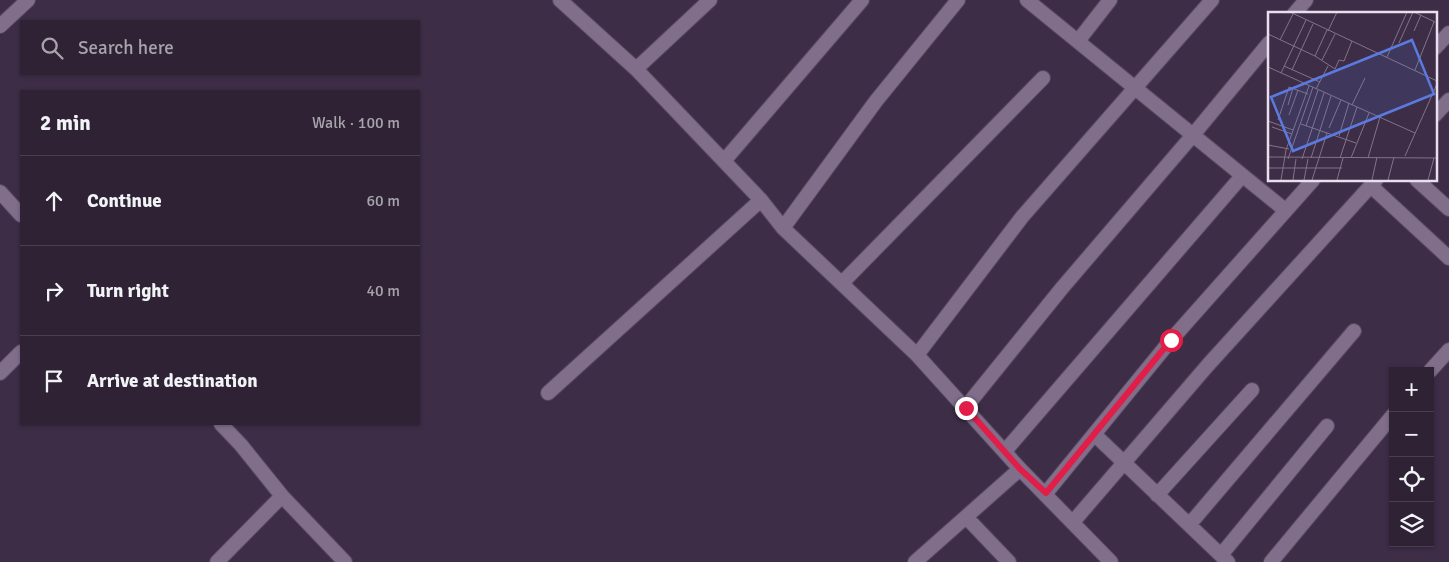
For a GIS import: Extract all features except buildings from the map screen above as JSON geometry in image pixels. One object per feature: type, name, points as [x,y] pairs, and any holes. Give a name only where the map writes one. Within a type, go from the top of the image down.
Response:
[{"type":"street","points":[[0,26],[28,0]]},
{"type":"street","points":[[560,0],[636,69],[761,200],[783,228],[917,355],[1020,469],[1046,493],[1111,562]]},
{"type":"street","points":[[636,69],[710,0]]},
{"type":"street","points":[[724,162],[862,0]]},
{"type":"street","points":[[783,228],[876,101],[958,0]]},
{"type":"street","points":[[1027,0],[1284,210]]},
{"type":"street","points":[[1078,41],[1110,0]]},
{"type":"street","points":[[917,355],[1022,217],[1137,88],[1212,0]]},
{"type":"street","points":[[1296,12],[1306,0]]},
{"type":"street","points":[[1436,47],[1449,33]]},
{"type":"street","points":[[966,408],[1062,288],[1193,136],[1268,44]]},
{"type":"street","points":[[842,283],[1043,78]]},
{"type":"street","points":[[1436,114],[1449,100]]},
{"type":"street","points":[[1004,451],[1242,176]]},
{"type":"street","points":[[1046,493],[1171,340],[1284,210],[1312,181]]},
{"type":"street","points":[[1418,181],[1449,209]]},
{"type":"street","points":[[1073,522],[1208,365],[1373,183],[1449,258]]},
{"type":"street","points":[[0,192],[20,214]]},
{"type":"street","points":[[548,393],[761,200]]},
{"type":"street","points":[[1189,525],[1354,331]]},
{"type":"street","points":[[1434,367],[1449,350]]},
{"type":"street","points":[[0,374],[20,353]]},
{"type":"street","points":[[1157,495],[1252,390]]},
{"type":"street","points":[[1271,562],[1389,419]]},
{"type":"street","points":[[222,425],[242,445],[282,496],[345,562]]},
{"type":"street","points":[[1094,434],[1224,558],[1327,426]]},
{"type":"street","points":[[915,562],[1020,469]]},
{"type":"street","points":[[217,562],[282,496]]},
{"type":"street","points":[[966,517],[1009,562]]},
{"type":"route","points":[[966,408],[1020,469],[1046,493],[1171,340]]}]
